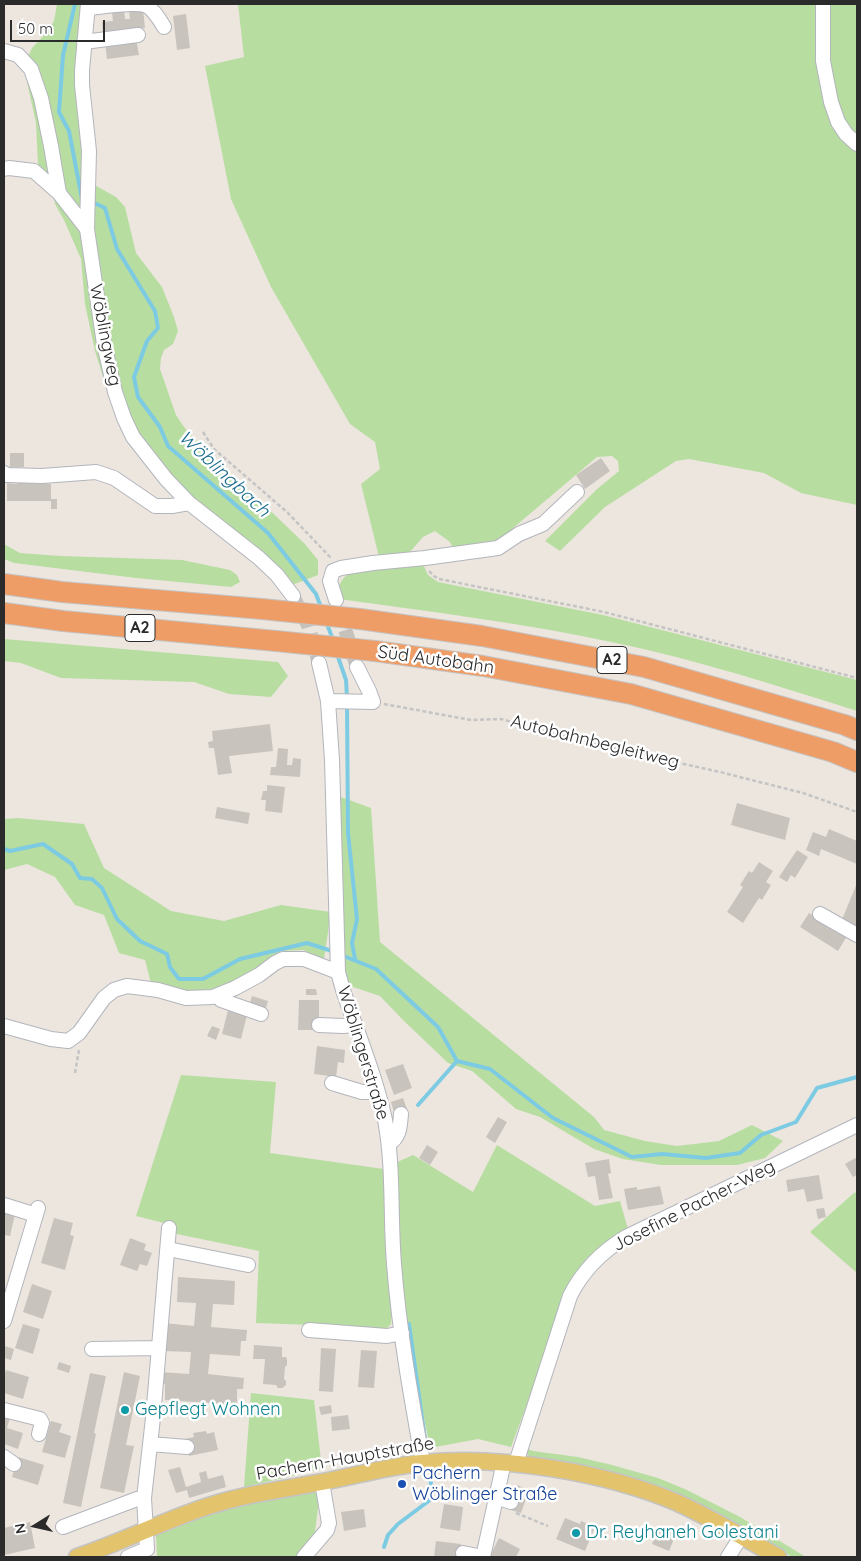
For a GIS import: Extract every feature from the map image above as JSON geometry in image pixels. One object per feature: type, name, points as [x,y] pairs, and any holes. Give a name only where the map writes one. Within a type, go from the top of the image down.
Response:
[{"type":"highway","name":"Süd Autobahn","points":[[4,584],[62,592],[360,619],[482,636],[644,667],[836,722],[857,730]]},
{"type":"highway","name":"Süd Autobahn","points":[[4,613],[63,621],[375,651],[483,666],[631,694],[833,752],[857,762]]},
{"type":"main road","name":"Pachern-Hauptstraße","points":[[77,1557],[184,1515],[230,1500],[422,1463],[482,1461],[510,1462],[571,1472],[632,1486],[677,1503],[742,1535],[778,1557]]},
{"type":"street","points":[[88,6],[134,4],[147,6],[153,11],[164,27]]},
{"type":"street","points":[[823,4],[823,61],[829,95],[838,122],[846,134],[857,144]]},
{"type":"street","name":"Wöblingweg","points":[[88,6],[82,85],[88,150],[87,229],[104,344],[115,392],[124,418],[146,455],[166,479],[189,503],[259,558],[293,596]]},
{"type":"street","points":[[84,42],[138,35]]},
{"type":"street","points":[[4,51],[18,55],[31,69],[42,98],[59,193]]},
{"type":"street","points":[[4,169],[34,171],[59,193],[87,229]]},
{"type":"street","points":[[4,473],[7,475],[42,476],[96,472],[114,478],[155,506],[189,503]]},
{"type":"street","points":[[336,600],[330,580],[333,572],[341,568],[498,548],[519,534],[543,524],[577,492]]},
{"type":"street","points":[[319,663],[330,701],[373,702],[357,667]]},
{"type":"street","name":"Wöblingerstraße","points":[[330,701],[338,967],[354,1025],[385,1121],[388,1143],[394,1263],[402,1333],[422,1463]]},
{"type":"street","points":[[820,914],[857,935]]},
{"type":"street","points":[[4,1026],[51,1039],[68,1041],[79,1033],[104,998],[114,990],[127,986],[158,990],[186,998],[213,997],[259,975],[283,959],[304,959],[338,967]]},
{"type":"street","points":[[219,995],[221,1000],[261,1014]]},
{"type":"street","points":[[319,1025],[354,1025]]},
{"type":"street","points":[[332,1083],[362,1092],[377,1092]]},
{"type":"street","points":[[388,1143],[394,1141],[399,1131],[401,1114]]},
{"type":"street","name":"Josefine Pacher-Weg","points":[[483,1557],[495,1500],[570,1296],[583,1274],[599,1255],[626,1237],[857,1125]]},
{"type":"street","points":[[4,1205],[37,1212],[4,1321]]},
{"type":"street","points":[[128,1557],[148,1549],[144,1498],[169,1228]]},
{"type":"street","points":[[168,1249],[248,1265]]},
{"type":"street","points":[[309,1330],[387,1336],[402,1333]]},
{"type":"street","points":[[92,1349],[159,1348]]},
{"type":"street","points":[[4,1410],[40,1419],[42,1423],[39,1434]]},
{"type":"street","points":[[150,1444],[187,1447]]},
{"type":"street","points":[[304,1557],[327,1530],[329,1523],[322,1482]]},
{"type":"street","points":[[63,1527],[144,1498]]},
{"type":"street","points":[[495,1500],[511,1502]]},
{"type":"street","points":[[728,1557],[742,1535]]},
{"type":"street","points":[[463,1553],[483,1557]]},
{"type":"path","points":[[203,432],[214,449],[287,512],[341,568]]},
{"type":"path","points":[[425,558],[430,573],[439,579],[604,612],[857,678]]},
{"type":"path","name":"Autobahnbegleitweg","points":[[373,702],[472,720],[501,719],[593,744],[720,772],[803,793],[857,812]]},
{"type":"path","points":[[76,1073],[79,1033]]},
{"type":"path","points":[[495,1500],[548,1526]]},
{"type":"green space","points":[[57,4],[83,4],[82,178],[116,197],[125,207],[136,253],[162,287],[174,317],[178,331],[173,344],[164,350],[160,369],[176,415],[184,427],[207,452],[305,544],[318,560],[318,575],[292,585],[193,499],[170,476],[138,434],[128,416],[117,378],[104,380],[95,351],[85,304],[81,259],[55,204],[51,180],[38,164],[36,123],[27,82],[27,59],[32,48],[47,32],[54,21]]},
{"type":"green space","points":[[238,4],[857,4],[857,505],[801,493],[764,473],[689,459],[676,461],[605,507],[560,551],[545,541],[597,489],[619,471],[618,461],[612,456],[597,457],[512,529],[506,541],[453,548],[450,542],[435,531],[423,537],[410,552],[379,557],[361,484],[380,469],[375,442],[350,424],[271,287],[231,199],[205,66],[244,57]]},
{"type":"green space","points":[[4,544],[20,553],[182,560],[230,570],[237,575],[240,582],[231,587],[14,563],[4,559]]},
{"type":"green space","points":[[423,564],[428,575],[438,582],[603,615],[857,680],[857,711],[707,665],[616,643],[513,624],[339,599],[342,580],[352,572]]},
{"type":"green space","points":[[4,639],[278,662],[288,676],[271,697],[229,694],[194,682],[61,678],[21,663],[4,661]]},
{"type":"green space","points":[[338,796],[371,808],[380,942],[594,1117],[604,1130],[645,1141],[677,1146],[719,1141],[752,1125],[783,1141],[765,1158],[737,1165],[661,1165],[623,1159],[594,1149],[540,1117],[516,1109],[472,1071],[448,1063],[380,996],[347,985],[342,968]]},
{"type":"green space","points":[[18,818],[84,824],[104,868],[171,911],[224,921],[281,905],[331,912],[324,959],[303,950],[281,951],[261,966],[223,987],[191,992],[151,983],[145,960],[119,953],[104,915],[75,905],[55,877],[27,864],[4,870],[4,819]]},
{"type":"green space","points":[[181,1075],[276,1082],[270,1153],[384,1169],[385,1245],[391,1310],[391,1324],[386,1329],[256,1323],[259,1251],[172,1233],[172,1225],[136,1216]]},
{"type":"green space","points":[[497,1145],[595,1206],[620,1201],[628,1229],[602,1245],[586,1259],[566,1290],[511,1447],[478,1439],[430,1448],[407,1331],[396,1247],[395,1163],[413,1155],[473,1192]]},
{"type":"green space","points":[[855,1192],[857,1196],[857,1273],[810,1232]]},
{"type":"green space","points":[[251,1393],[314,1400],[322,1469],[244,1487]]},
{"type":"green space","points":[[525,1448],[533,1451],[578,1457],[658,1478],[687,1490],[740,1517],[806,1557],[792,1557],[736,1523],[655,1485],[610,1471],[577,1464],[530,1458]]},
{"type":"green space","points":[[314,1489],[319,1500],[315,1532],[297,1557],[157,1557],[156,1535],[230,1507]]},
{"type":"building","points":[[143,9],[145,28],[103,33],[102,22],[113,21],[112,13],[124,11],[125,19],[130,19],[129,10]]},
{"type":"building","points":[[186,14],[190,48],[177,50],[173,16]]},
{"type":"building","points":[[136,38],[139,55],[107,59],[105,42]]},
{"type":"building","points":[[10,453],[24,453],[24,467],[10,467]]},
{"type":"building","points":[[601,458],[610,471],[585,489],[576,475]]},
{"type":"building","points":[[17,481],[51,484],[51,499],[57,499],[57,509],[51,509],[51,501],[7,501],[7,483],[17,484]]},
{"type":"building","points":[[270,724],[273,751],[229,756],[232,773],[218,775],[214,748],[209,748],[208,742],[213,741],[212,731]]},
{"type":"building","points":[[278,748],[288,749],[287,765],[292,765],[293,758],[301,759],[300,777],[270,775],[271,767],[276,767]]},
{"type":"building","points":[[267,785],[285,787],[282,813],[265,811],[266,800],[261,800],[263,791],[267,791]]},
{"type":"building","points":[[737,803],[790,818],[785,840],[731,825]]},
{"type":"building","points":[[217,807],[250,813],[248,824],[215,818]]},
{"type":"building","points":[[829,829],[857,841],[857,864],[821,849],[819,856],[806,850],[813,832],[826,837]]},
{"type":"building","points":[[797,850],[808,857],[795,878],[791,875],[787,882],[779,877]]},
{"type":"building","points":[[759,862],[773,871],[766,882],[771,885],[762,900],[759,898],[743,923],[727,912],[743,887],[740,885],[749,871],[752,873]]},
{"type":"building","points":[[857,883],[857,928],[841,922]]},
{"type":"building","points":[[809,913],[847,936],[838,951],[800,927]]},
{"type":"building","points":[[306,989],[316,989],[317,995],[306,995]]},
{"type":"building","points":[[252,996],[268,1001],[265,1012],[249,1007]]},
{"type":"building","points":[[299,1000],[319,1000],[319,1030],[298,1030]]},
{"type":"building","points":[[229,1006],[248,1011],[241,1039],[222,1034]]},
{"type":"building","points":[[212,1026],[220,1029],[216,1040],[207,1036]]},
{"type":"building","points":[[317,1046],[345,1050],[344,1063],[338,1062],[336,1077],[314,1074]]},
{"type":"building","points":[[403,1064],[412,1088],[394,1095],[385,1070]]},
{"type":"building","points":[[403,1098],[408,1112],[395,1116],[391,1102]]},
{"type":"building","points":[[498,1117],[507,1122],[495,1143],[486,1137]]},
{"type":"building","points":[[427,1145],[438,1152],[430,1165],[419,1158]]},
{"type":"building","points":[[857,1157],[857,1175],[853,1177],[845,1164]]},
{"type":"building","points":[[609,1159],[611,1173],[608,1174],[613,1198],[599,1200],[595,1176],[588,1177],[585,1163]]},
{"type":"building","points":[[819,1175],[823,1199],[807,1202],[804,1189],[788,1192],[786,1180]]},
{"type":"building","points":[[660,1186],[664,1204],[628,1210],[624,1189],[637,1187],[637,1190]]},
{"type":"building","points":[[824,1208],[826,1217],[818,1219],[816,1209]]},
{"type":"building","points":[[4,1211],[15,1214],[10,1236],[4,1235]]},
{"type":"building","points":[[54,1218],[73,1223],[70,1235],[74,1236],[65,1270],[41,1263]]},
{"type":"building","points":[[130,1238],[146,1244],[144,1250],[152,1253],[147,1266],[140,1264],[137,1271],[120,1265]]},
{"type":"building","points":[[178,1277],[235,1281],[234,1305],[213,1304],[211,1327],[247,1330],[246,1341],[241,1341],[240,1356],[210,1354],[208,1374],[244,1378],[243,1389],[237,1389],[237,1405],[165,1400],[165,1384],[159,1384],[160,1372],[189,1374],[191,1352],[163,1351],[164,1323],[194,1326],[196,1303],[177,1302]]},
{"type":"building","points":[[32,1284],[52,1291],[43,1319],[23,1312]]},
{"type":"building","points":[[23,1324],[40,1329],[33,1354],[15,1348]]},
{"type":"building","points":[[254,1345],[282,1347],[282,1357],[286,1357],[287,1365],[285,1367],[284,1379],[286,1385],[282,1388],[278,1388],[276,1385],[263,1384],[265,1359],[253,1359]]},
{"type":"building","points":[[5,1346],[14,1349],[11,1360],[4,1358]]},
{"type":"building","points":[[321,1348],[336,1349],[333,1392],[319,1391]]},
{"type":"building","points":[[361,1350],[377,1351],[374,1388],[358,1387]]},
{"type":"building","points":[[59,1362],[71,1366],[69,1373],[57,1369]]},
{"type":"building","points":[[6,1370],[29,1377],[23,1399],[4,1393]]},
{"type":"building","name":"Gepflegt Wohnen","points":[[124,1372],[140,1376],[126,1445],[134,1446],[124,1493],[100,1488]]},
{"type":"building","points":[[90,1373],[106,1376],[81,1507],[63,1503]]},
{"type":"building","points":[[331,1405],[332,1413],[321,1415],[319,1407]]},
{"type":"building","points":[[4,1412],[11,1414],[7,1428],[23,1433],[18,1449],[4,1444]]},
{"type":"building","points":[[348,1415],[350,1429],[332,1431],[331,1417]]},
{"type":"building","points":[[51,1421],[62,1424],[59,1432],[71,1436],[65,1458],[42,1452]]},
{"type":"building","points":[[206,1431],[207,1434],[214,1432],[218,1450],[189,1456],[185,1439],[194,1437],[193,1433]]},
{"type":"building","points":[[18,1457],[44,1465],[38,1485],[12,1477]]},
{"type":"building","points":[[180,1467],[186,1487],[201,1482],[199,1473],[206,1471],[208,1479],[223,1475],[226,1487],[189,1498],[187,1490],[176,1493],[168,1470]]},
{"type":"building","points":[[517,1485],[529,1490],[521,1513],[508,1509]]},
{"type":"building","points":[[483,1491],[493,1493],[490,1503],[480,1501]]},
{"type":"building","points":[[444,1504],[463,1507],[460,1531],[440,1528]]},
{"type":"building","points":[[364,1509],[366,1527],[344,1531],[341,1512]]},
{"type":"building","name":"Dr. Reyhaneh Golestani","points":[[565,1518],[580,1524],[581,1521],[595,1527],[585,1551],[556,1539]]},
{"type":"building","points":[[30,1522],[35,1548],[4,1555],[4,1528]]},
{"type":"building","points":[[659,1527],[676,1534],[669,1551],[652,1544]]},
{"type":"building","points":[[499,1538],[520,1549],[516,1557],[490,1556]]},
{"type":"building","points":[[436,1541],[461,1544],[459,1557],[434,1557]]},
{"type":"waterway","name":"Wöblingbach","points":[[75,4],[63,55],[59,112],[69,131],[82,199]]},
{"type":"waterway","name":"Wöblingbach","points":[[90,201],[105,208],[117,249],[155,311],[158,328],[147,341],[134,377],[138,397],[160,427],[168,446],[268,533],[316,594],[322,610]]},
{"type":"waterway","name":"Wöblingbach","points":[[326,621],[333,640]]},
{"type":"waterway","name":"Wöblingbach","points":[[337,654],[346,680],[347,698]]},
{"type":"waterway","name":"Wöblingbach","points":[[347,705],[348,833],[357,919],[352,943],[355,959]]},
{"type":"waterway","points":[[4,849],[10,851],[43,844],[72,864],[80,878],[92,879],[102,888],[117,919],[140,941],[167,954],[170,967],[179,979],[203,979],[240,959],[307,943],[335,952]]},
{"type":"waterway","points":[[341,955],[376,969],[438,1027],[457,1061],[490,1069],[553,1118],[632,1157],[662,1154],[706,1158],[740,1153],[761,1135],[796,1122],[817,1088],[857,1077]]},
{"type":"waterway","points":[[418,1105],[457,1061]]},
{"type":"waterway","points":[[409,1324],[425,1439]]},
{"type":"waterway","points":[[384,1547],[388,1535],[398,1524],[430,1500],[431,1478]]},
{"type":"tunnel","points":[[293,596],[308,625],[319,663]]},
{"type":"tunnel","points":[[339,610],[357,667]]},
{"type":"place","name":"Gepflegt Wohnen","points":[[125,1410]]},
{"type":"place","name":"Pachern Wöblinger Straße","points":[[402,1484]]},
{"type":"place","name":"Dr. Reyhaneh Golestani","points":[[576,1533]]}]
